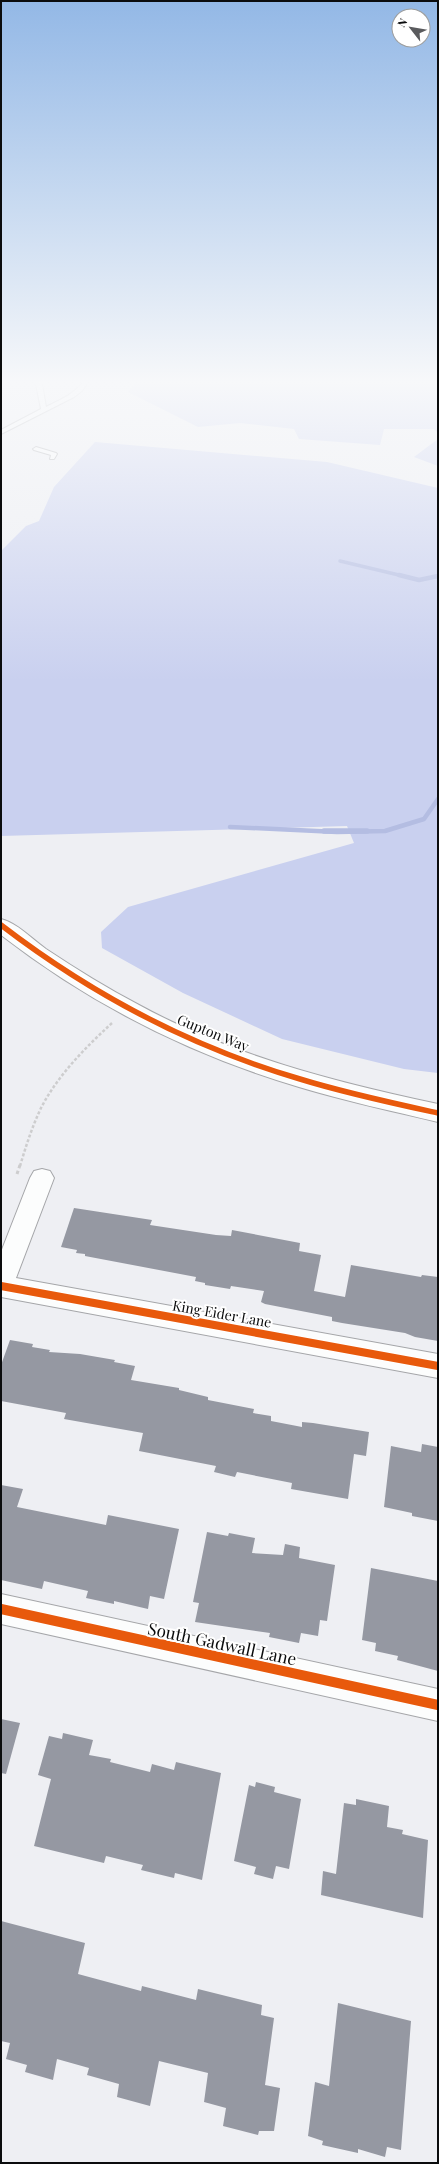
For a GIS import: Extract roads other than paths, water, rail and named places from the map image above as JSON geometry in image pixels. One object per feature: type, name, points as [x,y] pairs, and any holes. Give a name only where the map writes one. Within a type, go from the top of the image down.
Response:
[{"type":"street","name":"Gupton Way","points":[[1,925],[39,955],[92,989],[154,1022],[214,1048],[280,1073],[358,1095],[438,1113]]},
{"type":"street","points":[[1,1285],[42,1178]]},
{"type":"street","name":"King Eider Lane","points":[[1,1285],[438,1366]]},
{"type":"street","name":"South Gadwall Lane","points":[[1,1609],[438,1705]]},
{"type":"waterway","points":[[340,561],[403,576]]},
{"type":"waterway","points":[[399,575],[403,576]]},
{"type":"waterway","points":[[403,576],[419,580],[438,576]]},
{"type":"waterway","points":[[230,827],[337,832],[385,831],[424,819],[438,799]]},
{"type":"waterway","points":[[324,831],[367,831]]}]
